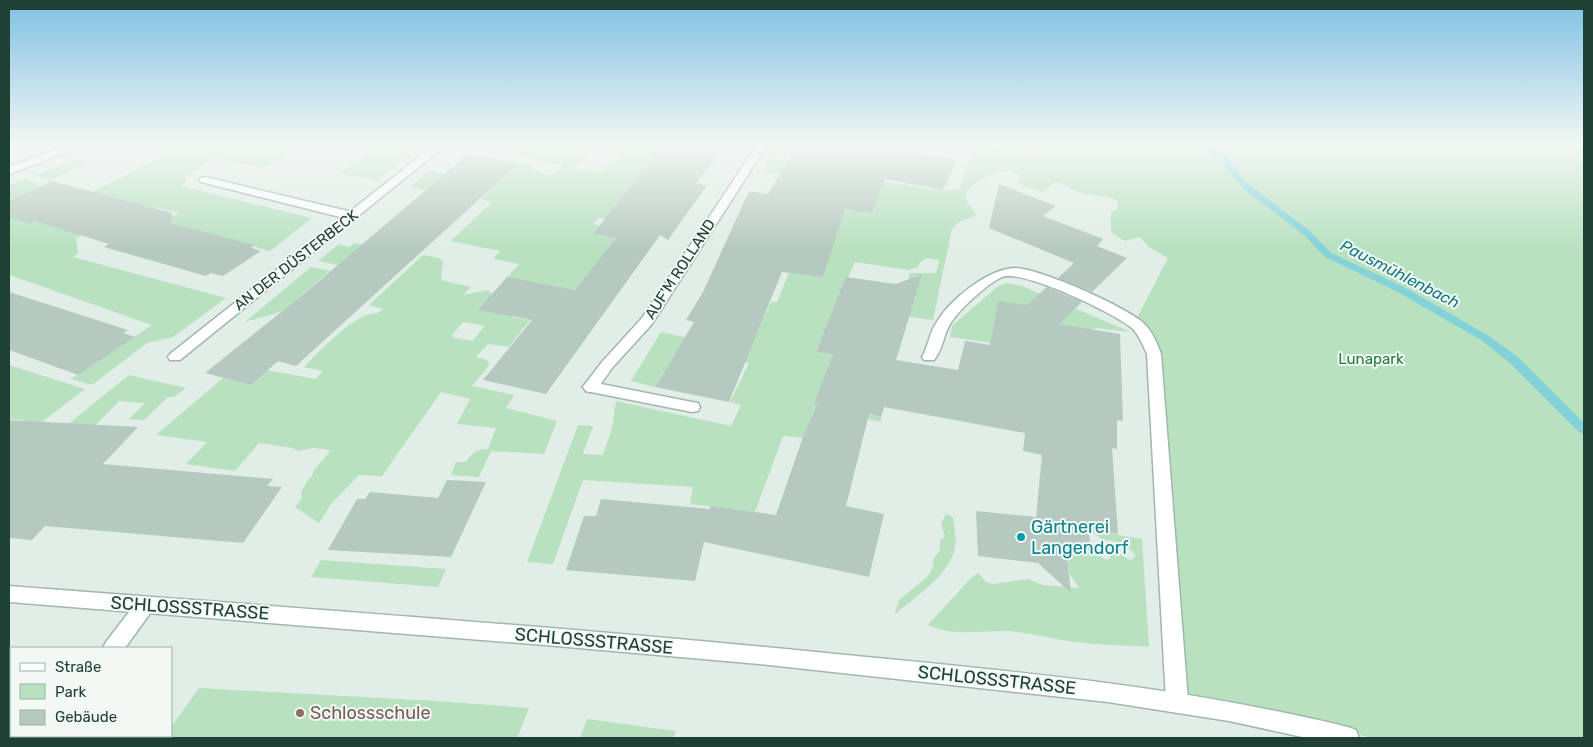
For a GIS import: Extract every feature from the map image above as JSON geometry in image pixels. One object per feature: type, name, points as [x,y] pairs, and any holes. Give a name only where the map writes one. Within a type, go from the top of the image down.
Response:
[{"type":"street","points":[[205,180],[352,216]]},
{"type":"street","name":"AN DER DÜSTERBECK","points":[[175,356],[398,180]]},
{"type":"street","name":"AUF'M ROLLAND","points":[[692,407],[591,388],[607,366],[647,321],[739,180]]},
{"type":"street","points":[[929,357],[938,343],[941,328],[952,313],[991,279],[1006,272],[1034,276],[1122,316],[1136,324],[1144,333],[1150,342],[1154,354],[1178,701]]},
{"type":"street","name":"SCHLOSSSTRASSE","points":[[9,594],[349,620],[818,661],[1069,687],[1178,701],[1248,714],[1348,738]]},
{"type":"street","points":[[114,647],[146,605]]},
{"type":"green space","points":[[28,180],[40,186],[32,190],[36,192],[9,205],[9,186]]},
{"type":"green space","points":[[116,180],[186,180],[180,186],[312,218],[270,251],[163,221],[180,213],[142,205],[89,230],[76,239],[78,253],[73,257],[226,298],[173,337],[147,343],[92,385],[71,379],[152,325],[9,275],[9,218],[30,224]]},
{"type":"green space","points":[[418,180],[437,180],[426,190],[410,187]]},
{"type":"green space","points":[[501,180],[644,180],[611,220],[599,218],[593,224],[601,226],[593,234],[617,238],[581,294],[539,283],[511,317],[530,320],[509,347],[488,344],[476,357],[487,360],[489,363],[488,367],[472,386],[514,395],[506,408],[557,421],[544,454],[491,451],[479,477],[451,475],[456,462],[466,462],[475,452],[481,449],[488,449],[496,428],[457,424],[470,399],[441,392],[382,476],[359,475],[331,504],[319,523],[295,507],[302,499],[301,492],[314,470],[331,450],[313,448],[298,451],[292,448],[259,443],[235,471],[186,464],[207,442],[156,435],[223,378],[251,385],[267,370],[316,379],[323,371],[304,367],[348,326],[383,309],[369,305],[423,255],[439,258],[443,262],[441,280],[471,287],[463,295],[489,290],[490,294],[495,291],[519,264],[493,259],[500,251],[451,241],[492,202],[481,199]],"holes":[[[463,322],[485,326],[472,341],[452,337]]]},
{"type":"green space","name":"Lunapark","points":[[963,180],[980,180],[970,187],[966,197],[976,214],[975,216],[959,222],[952,229],[933,320],[909,317],[918,288],[907,283],[910,273],[936,273],[939,260],[926,258],[920,262],[918,267],[909,270],[855,262],[816,351],[833,354],[815,404],[881,417],[881,422],[815,407],[803,438],[783,436],[755,512],[690,504],[693,487],[583,480],[553,564],[527,562],[578,425],[593,426],[583,454],[603,455],[612,428],[616,401],[731,426],[741,405],[730,402],[749,363],[675,353],[655,387],[631,381],[661,332],[719,345],[729,328],[757,333],[771,302],[777,302],[789,272],[840,208],[871,213],[881,181],[944,191],[960,189]]},
{"type":"green space","name":"Lunapark","points":[[1019,180],[1584,180],[1584,738],[1372,738],[1250,706],[1187,694],[1159,383],[1136,320],[1168,258],[1149,247],[1140,237],[1125,241],[1111,232],[1111,212],[1117,210],[1118,201],[1109,197],[1081,193],[1059,182],[1055,182],[1043,192],[1017,183]]},
{"type":"green space","points":[[354,243],[363,244],[338,265],[318,261],[339,244],[349,247]]},
{"type":"green space","points":[[311,267],[330,271],[283,311],[245,322]]},
{"type":"green space","points":[[1006,283],[1022,286],[1131,332],[1096,328],[1082,334],[1000,344],[950,337],[952,326],[997,287]]},
{"type":"green space","points":[[9,365],[85,389],[9,447],[9,436],[25,420],[9,419]]},
{"type":"green space","points":[[129,375],[186,388],[174,397],[168,397],[144,420],[129,419],[145,403],[119,401],[93,428],[67,425]]},
{"type":"green space","points":[[946,514],[953,517],[956,545],[946,568],[930,585],[895,614],[899,600],[927,577],[932,569],[934,558],[940,550],[940,540],[945,536],[941,524]]},
{"type":"green space","points":[[1087,527],[1142,539],[1149,647],[1060,640],[1015,632],[957,632],[937,629],[928,625],[970,579],[978,573],[986,582],[993,584],[1028,579],[1043,585],[1079,588],[1069,573],[1066,549],[1092,551],[1107,560],[1113,554],[1121,555],[1130,560],[1136,556],[1126,546],[1117,542],[1103,540]]},
{"type":"green space","points":[[321,560],[446,569],[438,587],[311,577]]},
{"type":"green space","name":"Schlossschule","points":[[199,688],[529,708],[517,738],[163,738],[172,737],[172,726]]},
{"type":"green space","points":[[587,719],[676,731],[673,738],[580,738]]},
{"type":"building","points":[[438,180],[500,180],[296,366],[278,361],[251,385],[205,373],[305,293]]},
{"type":"building","points":[[636,180],[699,180],[696,184],[707,185],[668,240],[660,235],[546,394],[483,380],[532,320],[478,310],[507,277],[575,290],[616,238],[593,234]]},
{"type":"building","points":[[776,180],[885,180],[872,213],[845,209],[823,277],[782,272],[729,402],[655,387],[694,322],[686,320],[703,292],[749,191],[768,194]]},
{"type":"building","points":[[890,180],[948,180],[943,190]]},
{"type":"building","points":[[52,181],[172,213],[171,223],[254,245],[251,248],[261,251],[223,276],[211,273],[206,276],[104,247],[109,244],[35,221],[30,224],[9,218],[9,202]]},
{"type":"building","points":[[999,184],[1056,206],[1043,216],[1103,239],[1097,246],[1127,258],[1092,292],[1058,278],[1074,263],[989,228]]},
{"type":"building","points":[[922,275],[896,360],[958,370],[965,341],[990,345],[998,301],[1027,305],[1047,287],[1082,302],[1059,324],[1120,334],[1123,421],[1117,420],[1117,449],[1112,448],[1118,534],[1088,529],[1092,551],[1066,549],[1071,593],[1038,563],[978,556],[976,511],[1036,517],[1042,455],[1023,451],[1025,433],[884,407],[881,417],[869,414],[846,506],[884,514],[869,577],[704,542],[695,581],[566,570],[584,516],[596,516],[601,499],[710,509],[710,506],[776,515],[804,434],[817,404],[814,404],[833,354],[816,352],[846,277],[895,284]]},
{"type":"building","points":[[9,292],[128,330],[123,333],[135,337],[78,375],[9,350]]},
{"type":"building","points":[[9,420],[138,427],[103,464],[273,479],[267,486],[282,487],[243,543],[45,526],[32,540],[9,538]]},
{"type":"building","points":[[447,480],[486,482],[451,557],[328,550],[357,499],[365,499],[370,492],[438,498]]},
{"type":"waterway","name":"Pausmühlenbach","points":[[1240,180],[1244,185],[1307,233],[1328,255],[1400,289],[1485,338],[1514,360],[1584,430]]},
{"type":"place","name":"Gärtnerei Langendorf","points":[[1021,537]]},
{"type":"place","name":"Schlossschule","points":[[300,713]]}]
